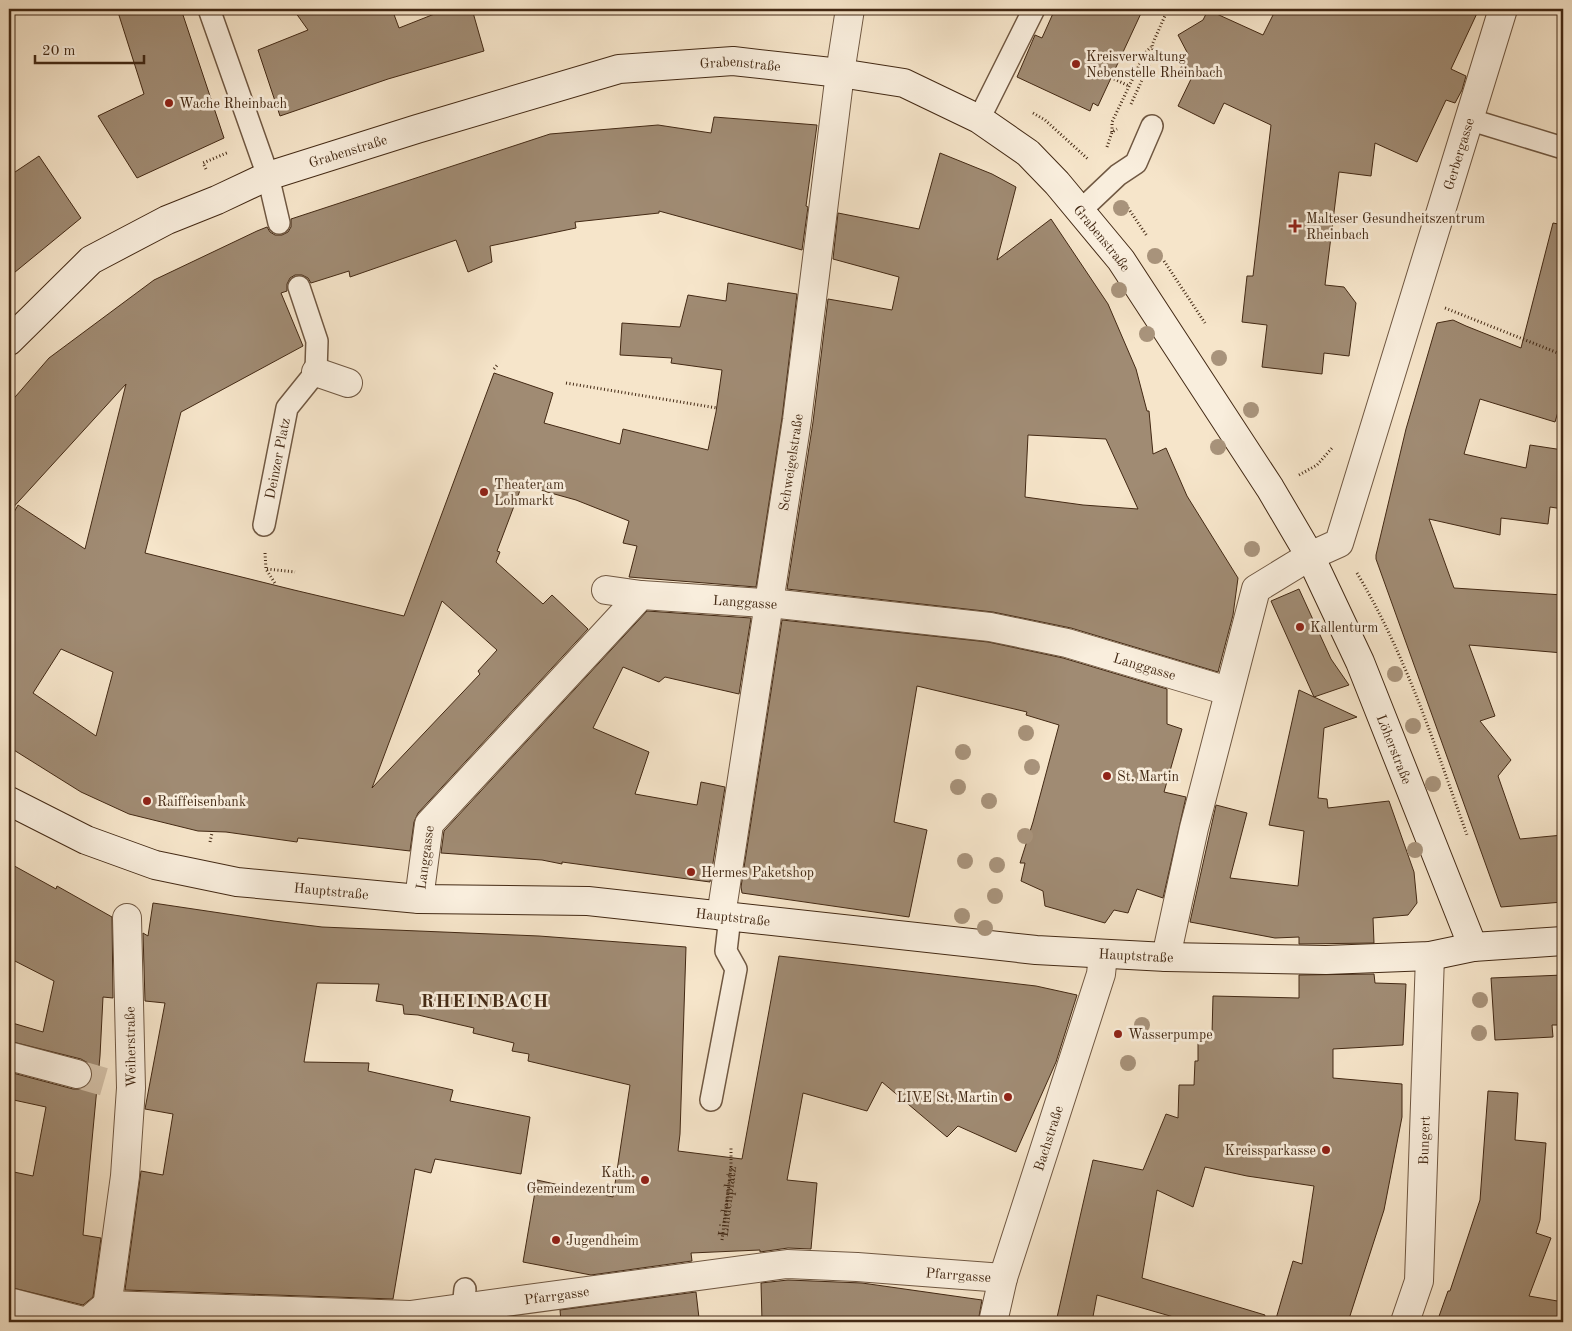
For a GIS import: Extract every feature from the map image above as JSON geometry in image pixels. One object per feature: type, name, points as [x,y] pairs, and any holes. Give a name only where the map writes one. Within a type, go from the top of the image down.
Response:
[{"type":"street","name":"Schweigelstraße","points":[[725,916],[797,420],[840,73],[850,9]]},
{"type":"street","name":"Gerbergasse","points":[[1310,556],[1339,543],[1503,9]]},
{"type":"street","name":"Grabenstraße","points":[[9,341],[91,260],[167,220],[217,200],[268,176],[417,129],[619,69],[732,61],[840,73],[904,84],[979,119],[1028,153],[1057,183],[1121,260],[1270,488],[1310,556]]},
{"type":"street","points":[[316,372],[348,383]]},
{"type":"street","points":[[1166,957],[1194,828],[1256,588],[1310,556]]},
{"type":"street","name":"Löherstraße","points":[[1310,556],[1360,662],[1473,947]]},
{"type":"street","points":[[606,590],[642,595]]},
{"type":"street","name":"Langgasse","points":[[419,899],[429,824],[642,595],[769,604],[990,627],[1067,643],[1228,691]]},
{"type":"street","name":"Hauptstraße","points":[[9,801],[86,840],[155,865],[237,882],[419,899],[588,901],[1031,949],[1103,955],[1326,960],[1430,956],[1473,947],[1563,941]]},
{"type":"street","name":"Weiherstraße","points":[[106,1314],[121,1176],[126,918]]},
{"type":"street","name":"Bachstraße","points":[[993,1322],[1003,1278],[1101,974],[1103,955]]},
{"type":"street","name":"Bungert","points":[[1405,1322],[1419,1282],[1430,956]]},
{"type":"street","points":[[9,1056],[76,1074]]},
{"type":"street","name":"Pfarrgasse","points":[[106,1314],[410,1315],[464,1298],[788,1264],[1003,1278]]},
{"type":"street","points":[[9,1302],[86,1322],[106,1314]]},
{"type":"lane","points":[[209,9],[268,176],[279,223]]},
{"type":"lane","points":[[979,119],[1034,9]]},
{"type":"lane","points":[[1468,119],[1563,148]]},
{"type":"lane","points":[[1080,211],[1118,175],[1136,163],[1152,126]]},
{"type":"lane","points":[[299,287],[317,342],[316,372]]},
{"type":"lane","name":"Deinzer Platz","points":[[264,525],[287,408],[316,372]]},
{"type":"lane","points":[[711,1100],[736,969],[726,951],[725,916]]},
{"type":"path","points":[[1112,132],[1112,122],[1145,53],[1152,46],[1168,9]]},
{"type":"path","points":[[1114,79],[1129,86]]},
{"type":"path","points":[[1110,182],[1148,238]]},
{"type":"path","points":[[1159,254],[1207,327]]},
{"type":"path","points":[[1414,300],[1447,309],[1563,355]]},
{"type":"path","points":[[494,369],[498,364]]},
{"type":"path","points":[[566,383],[717,408]]},
{"type":"path","points":[[1298,475],[1317,465],[1334,446]]},
{"type":"path","points":[[276,585],[266,569],[295,572]]},
{"type":"path","points":[[210,842],[212,833]]},
{"type":"path","name":"Lindenplatz","points":[[721,1243],[731,1168],[731,1146]]},
{"type":"building","name":"Wache Rheinbach","points":[[117,9],[181,9],[224,138],[137,178],[98,116],[144,94]]},
{"type":"building","points":[[293,9],[392,9],[399,28],[447,9],[472,9],[484,51],[388,79],[280,116],[258,50],[308,30]]},
{"type":"building","name":"Kreisverwaltung Nebenstelle Rheinbach","points":[[1055,9],[1143,9],[1098,106],[1093,103],[1090,111],[1017,77],[1035,35],[1042,38]]},
{"type":"building","name":"Malteser Gesundheitszentrum Rheinbach","points":[[1276,9],[1479,9],[1451,69],[1466,76],[1462,90],[1455,103],[1446,100],[1417,162],[1375,143],[1371,176],[1339,172],[1325,285],[1344,287],[1356,303],[1349,356],[1324,353],[1322,374],[1262,367],[1267,325],[1242,322],[1247,276],[1253,276],[1271,125],[1224,103],[1214,124],[1178,106],[1192,77],[1179,71],[1188,54],[1178,35],[1203,20],[1208,10],[1263,35]]},
{"type":"building","points":[[714,117],[817,125],[802,250],[659,211],[659,213],[575,222],[576,228],[490,246],[492,262],[468,272],[456,240],[350,277],[349,271],[311,283],[308,278],[302,275],[295,275],[290,278],[287,284],[287,291],[281,293],[303,346],[181,412],[145,553],[404,616],[494,373],[553,393],[544,423],[620,444],[623,429],[708,450],[722,370],[671,363],[672,358],[620,355],[622,323],[680,327],[688,295],[726,301],[728,283],[797,294],[782,418],[756,587],[629,577],[637,546],[623,543],[629,521],[576,500],[522,485],[497,551],[500,552],[496,562],[543,604],[552,595],[588,629],[418,813],[414,822],[410,851],[298,838],[297,842],[226,832],[198,831],[129,814],[81,792],[9,747],[9,521],[18,505],[85,549],[126,384],[9,512],[9,404],[49,358],[154,280],[267,227],[275,235],[282,235],[288,232],[291,227],[291,219],[550,134],[658,125],[711,133]],"holes":[[[442,601],[497,650],[478,671],[480,674],[372,788]],[[61,649],[113,672],[96,736],[33,693]]]},
{"type":"building","points":[[940,153],[992,174],[1016,187],[997,260],[1051,219],[1108,304],[1136,369],[1147,411],[1149,411],[1153,454],[1166,448],[1187,496],[1238,578],[1233,615],[1218,672],[1071,628],[993,612],[787,589],[813,422],[828,299],[892,310],[899,277],[833,259],[838,213],[919,229]],"holes":[[[1028,435],[1106,439],[1138,509],[1083,505],[1025,497]]]},
{"type":"building","points":[[39,156],[81,218],[9,277],[9,176]]},
{"type":"building","points":[[1553,223],[1563,225],[1563,395],[1555,422],[1480,399],[1464,454],[1526,468],[1530,445],[1563,450],[1563,509],[1550,507],[1548,524],[1501,518],[1500,535],[1429,519],[1454,588],[1563,595],[1563,653],[1469,645],[1495,716],[1480,721],[1511,760],[1498,776],[1520,839],[1563,835],[1563,902],[1501,907],[1376,555],[1406,429],[1437,323],[1453,320],[1521,348]]},
{"type":"building","name":"Kallenturm","points":[[1299,589],[1331,659],[1349,685],[1314,697],[1271,601]]},
{"type":"building","points":[[647,611],[751,618],[739,694],[665,677],[659,682],[623,667],[593,728],[649,752],[635,794],[697,805],[701,782],[725,787],[710,882],[562,862],[562,864],[542,860],[441,853],[444,831]]},
{"type":"building","points":[[782,620],[988,642],[1063,658],[1167,689],[1167,724],[1182,729],[1164,792],[1186,797],[1163,898],[1137,889],[1128,913],[1114,910],[1105,923],[1045,906],[1043,891],[1021,881],[1025,863],[1020,863],[1059,725],[1026,715],[1027,712],[917,686],[894,822],[927,830],[909,917],[742,893],[741,887]]},
{"type":"building","points":[[1299,690],[1357,717],[1324,728],[1318,798],[1327,799],[1328,808],[1389,801],[1414,872],[1417,903],[1408,915],[1373,918],[1374,943],[1299,944],[1299,937],[1275,938],[1190,922],[1216,805],[1247,813],[1230,878],[1298,886],[1304,831],[1269,825]]},
{"type":"building","points":[[9,863],[56,889],[57,886],[112,917],[113,998],[103,997],[100,1056],[83,1235],[101,1238],[93,1297],[83,1305],[9,1287],[9,1171],[33,1176],[46,1107],[9,1099],[9,1072],[73,1089],[81,1089],[88,1085],[92,1078],[92,1070],[88,1063],[81,1059],[9,1041],[9,1022],[43,1032],[54,981],[9,958]]},
{"type":"building","points":[[153,903],[322,927],[539,936],[686,947],[678,1151],[742,1159],[779,956],[1036,986],[1077,995],[1056,1062],[1016,1152],[958,1126],[947,1137],[882,1082],[867,1111],[803,1093],[787,1180],[817,1183],[811,1249],[788,1248],[760,1252],[760,1250],[691,1253],[692,1261],[591,1275],[523,1262],[537,1180],[613,1197],[630,1085],[528,1061],[529,1054],[512,1051],[514,1043],[473,1033],[474,1028],[418,1015],[404,1014],[403,1005],[376,1001],[379,984],[317,983],[304,1062],[369,1063],[368,1071],[453,1090],[450,1101],[530,1117],[521,1174],[435,1159],[431,1173],[415,1169],[393,1299],[125,1290],[141,1171],[163,1175],[173,1114],[145,1109],[165,1003],[145,1001],[143,933],[148,936]]},
{"type":"building","points":[[1374,974],[1375,983],[1406,984],[1403,1045],[1333,1049],[1333,1078],[1402,1084],[1402,1117],[1384,1210],[1348,1322],[1275,1322],[1293,1261],[1302,1264],[1314,1186],[1247,1176],[1205,1167],[1193,1207],[1157,1190],[1142,1278],[1265,1315],[1263,1322],[1191,1322],[1097,1295],[1092,1322],[1056,1322],[1093,1160],[1143,1170],[1166,1114],[1178,1118],[1179,1085],[1194,1085],[1195,1061],[1198,1061],[1198,1035],[1212,1034],[1213,996],[1299,998],[1299,975]]},
{"type":"building","points":[[1563,975],[1563,1025],[1552,1025],[1553,1037],[1495,1040],[1491,978]]},
{"type":"building","points":[[1488,1091],[1518,1093],[1515,1140],[1546,1143],[1540,1220],[1536,1233],[1551,1238],[1529,1296],[1563,1302],[1563,1322],[1437,1322],[1448,1291],[1450,1291],[1480,1200]]},
{"type":"building","points":[[788,1280],[862,1283],[982,1300],[978,1322],[838,1322],[839,1318],[762,1321],[761,1283]]},
{"type":"building","points":[[696,1292],[699,1318],[665,1322],[561,1322],[560,1310]]},
{"type":"tunnel","points":[[77,1074],[115,1085]]},
{"type":"place","name":"Kreisverwaltung Nebenstelle Rheinbach","points":[[1076,64]]},
{"type":"place","name":"Wache Rheinbach","points":[[169,103]]},
{"type":"place","name":"Malteser Gesundheitszentrum Rheinbach","points":[[1295,226]]},
{"type":"place","name":"Theater am Lohmarkt","points":[[484,492]]},
{"type":"place","name":"Kallenturm","points":[[1300,627]]},
{"type":"place","name":"St. Martin","points":[[1107,776]]},
{"type":"place","name":"Raiffeisenbank","points":[[147,801]]},
{"type":"place","name":"Hermes Paketshop","points":[[691,872]]},
{"type":"place","name":"Wasserpumpe","points":[[1118,1034]]},
{"type":"place","name":"LIVE St. Martin","points":[[1008,1097]]},
{"type":"place","name":"Kreissparkasse","points":[[1326,1150]]},
{"type":"place","name":"Kath. Gemeindezentrum","points":[[645,1180]]},
{"type":"place","name":"Jugendheim","points":[[556,1240]]},
{"type":"district","name":"RHEINBACH","points":[[485,1000]]}]
